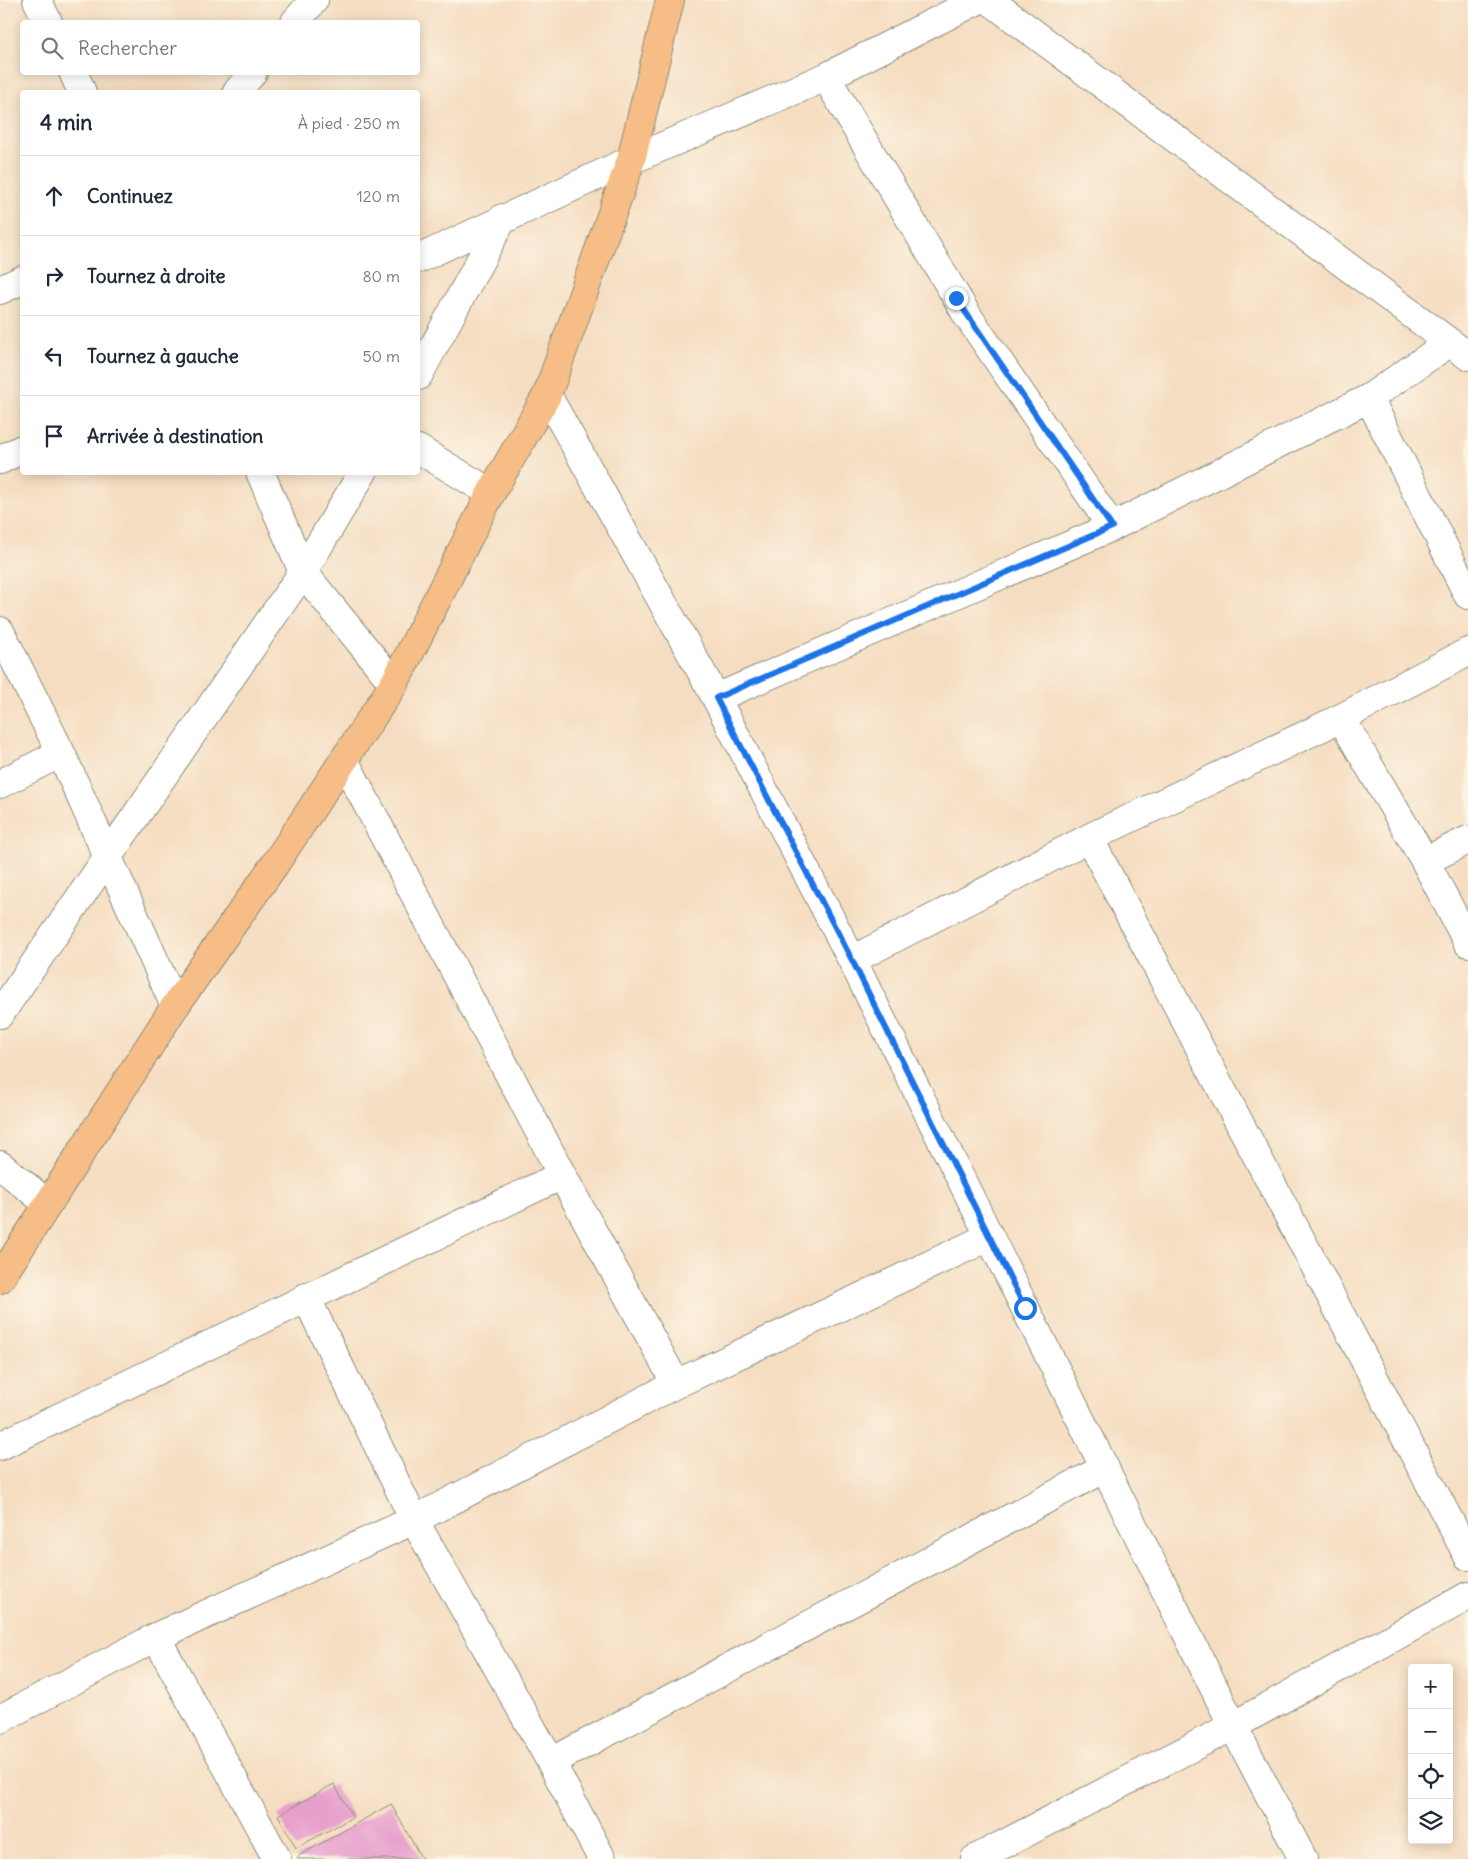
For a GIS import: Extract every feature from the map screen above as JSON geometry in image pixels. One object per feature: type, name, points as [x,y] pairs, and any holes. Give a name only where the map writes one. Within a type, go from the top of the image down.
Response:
[{"type":"main road","points":[[0,1279],[175,1006],[275,864],[394,684],[491,493],[547,396],[631,160],[670,0]]},
{"type":"street","points":[[37,0],[47,20]]},
{"type":"street","points":[[297,20],[314,0]]},
{"type":"street","points":[[420,258],[631,160],[826,77],[978,0]]},
{"type":"street","points":[[716,698],[1112,527],[1459,350],[989,0]]},
{"type":"street","points":[[74,75],[81,90]]},
{"type":"street","points":[[239,90],[251,75]]},
{"type":"street","points":[[826,77],[967,315],[1112,527]]},
{"type":"street","points":[[420,372],[504,218]]},
{"type":"street","points":[[0,290],[20,281]]},
{"type":"street","points":[[547,396],[716,698],[852,960],[1233,1726],[1303,1859]]},
{"type":"street","points":[[1368,398],[1468,595]]},
{"type":"street","points":[[0,460],[20,450]]},
{"type":"street","points":[[420,450],[491,493]]},
{"type":"street","points":[[261,475],[303,572],[394,684]]},
{"type":"street","points":[[0,1014],[303,572],[361,475]]},
{"type":"street","points":[[0,631],[61,752],[175,1006]]},
{"type":"street","points":[[852,960],[1089,838],[1341,718],[1468,652]]},
{"type":"street","points":[[1341,718],[1425,861],[1468,943]]},
{"type":"street","points":[[0,784],[61,752]]},
{"type":"street","points":[[344,760],[562,1175],[676,1384]]},
{"type":"street","points":[[1089,838],[1468,1556]]},
{"type":"street","points":[[1425,861],[1468,840]]},
{"type":"street","points":[[0,1165],[48,1204]]},
{"type":"street","points":[[0,1446],[562,1175]]},
{"type":"street","points":[[0,1719],[156,1636],[414,1520],[676,1384],[989,1236]]},
{"type":"street","points":[[306,1297],[414,1520],[551,1762],[602,1859]]},
{"type":"street","points":[[551,1762],[1105,1468]]},
{"type":"street","points":[[975,1859],[1233,1726],[1468,1596]]},
{"type":"street","points":[[156,1636],[277,1859]]},
{"type":"building","points":[[334,1784],[353,1817],[296,1848],[278,1815]]},
{"type":"building","points":[[391,1804],[422,1859],[298,1859],[297,1857]]},
{"type":"route","points":[[956,298],[1112,527],[716,698],[852,960],[1025,1308]]}]
